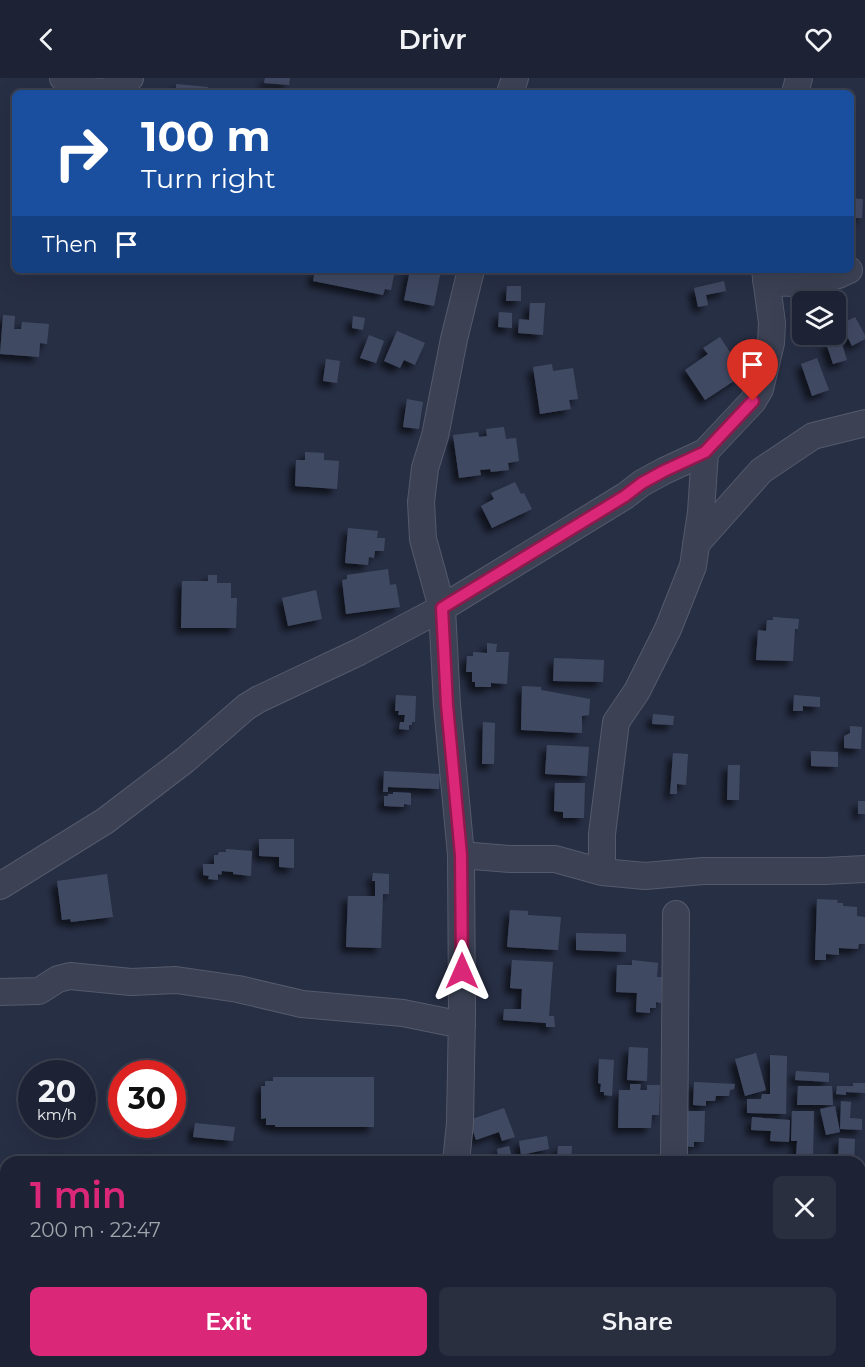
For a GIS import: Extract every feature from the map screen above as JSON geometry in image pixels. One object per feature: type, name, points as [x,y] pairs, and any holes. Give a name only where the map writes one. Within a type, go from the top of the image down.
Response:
[{"type":"street","points":[[63,78],[89,90]]},
{"type":"street","points":[[114,90],[130,78]]},
{"type":"street","points":[[456,1156],[462,1025],[461,855],[447,705],[442,608],[423,539],[421,502],[425,468],[435,436],[454,339],[470,273]]},
{"type":"street","points":[[0,886],[105,821],[185,760],[259,699],[359,652],[442,608],[625,496],[642,483],[705,452],[753,401],[760,389],[771,343],[772,323],[766,276],[789,284],[808,284],[842,273]]},
{"type":"street","points":[[696,544],[761,471],[813,436],[865,423]]},
{"type":"street","points":[[602,872],[602,834],[616,722],[637,691],[668,629],[693,566],[705,452]]},
{"type":"street","points":[[461,855],[510,859],[555,859],[602,872],[645,876],[703,871],[865,869]]},
{"type":"street","points":[[674,1156],[675,914]]},
{"type":"street","points":[[0,992],[39,991],[70,976],[131,982],[176,980],[238,989],[302,1004],[404,1013],[462,1025]]},
{"type":"building","points":[[265,78],[290,78],[289,85],[264,83]]},
{"type":"building","points":[[176,84],[208,87],[208,90],[176,90]]},
{"type":"building","points":[[854,198],[863,199],[862,218],[854,218]]},
{"type":"building","points":[[314,273],[394,273],[391,290],[385,289],[383,295],[313,281]]},
{"type":"building","points":[[409,273],[440,273],[434,306],[404,300]]},
{"type":"building","points":[[724,281],[726,291],[706,295],[708,305],[698,307],[694,288]]},
{"type":"building","points":[[507,286],[521,286],[521,301],[506,301]]},
{"type":"building","points":[[530,303],[545,303],[543,335],[518,333],[519,319],[529,320]]},
{"type":"building","points":[[499,312],[512,313],[512,328],[498,327]]},
{"type":"building","points":[[3,315],[15,316],[14,329],[21,329],[22,322],[49,324],[47,344],[40,343],[39,357],[0,354]]},
{"type":"building","points":[[353,316],[365,318],[363,330],[352,328]]},
{"type":"building","points":[[855,317],[865,339],[852,346],[846,334],[846,322]]},
{"type":"building","points":[[397,331],[425,343],[415,365],[404,360],[400,368],[384,361]]},
{"type":"building","points":[[369,335],[384,341],[376,363],[360,358]]},
{"type":"building","points":[[720,337],[740,367],[735,370],[740,377],[705,400],[685,370],[708,354],[703,348]]},
{"type":"building","points":[[827,345],[842,345],[847,360],[833,364]]},
{"type":"building","points":[[817,358],[829,390],[812,396],[801,364]]},
{"type":"building","points":[[326,359],[340,361],[337,383],[323,381]]},
{"type":"building","points":[[552,364],[553,371],[573,368],[578,399],[569,400],[571,409],[540,414],[533,367]]},
{"type":"building","points":[[407,399],[423,402],[419,429],[403,427]]},
{"type":"building","points":[[504,427],[506,439],[516,438],[519,461],[508,463],[509,470],[491,472],[490,469],[480,470],[481,475],[459,478],[453,435],[478,432],[479,437],[487,436],[486,429]]},
{"type":"building","points":[[305,452],[324,453],[324,460],[339,461],[337,489],[295,486],[296,460],[305,460]]},
{"type":"building","points":[[515,482],[532,509],[492,528],[481,506],[494,499],[491,493]]},
{"type":"building","points":[[348,528],[378,531],[377,538],[385,538],[384,551],[375,551],[374,558],[369,557],[368,565],[345,563]]},
{"type":"building","points":[[388,569],[390,585],[396,584],[400,607],[346,614],[342,580],[347,579],[347,575]]},
{"type":"building","points":[[208,575],[217,575],[217,583],[231,583],[231,598],[237,598],[236,628],[181,628],[182,581],[208,581]]},
{"type":"building","points":[[316,590],[322,619],[288,626],[282,598]]},
{"type":"building","points":[[773,617],[799,619],[798,629],[795,629],[793,661],[756,660],[758,630],[766,631],[767,620],[773,620]]},
{"type":"building","points":[[487,643],[497,644],[496,652],[509,652],[507,684],[491,683],[491,687],[475,687],[475,682],[472,682],[472,672],[466,672],[467,656],[473,656],[473,652],[487,653]]},
{"type":"building","points":[[554,658],[604,660],[603,682],[553,681]]},
{"type":"building","points":[[522,686],[541,687],[541,690],[590,699],[589,715],[582,716],[582,733],[521,730]]},
{"type":"building","points":[[396,695],[416,696],[415,722],[409,725],[409,730],[399,729],[400,722],[404,722],[405,715],[398,715],[399,711],[395,711]]},
{"type":"building","points":[[794,695],[820,697],[820,707],[803,706],[803,711],[793,711]]},
{"type":"building","points":[[653,714],[674,716],[673,725],[652,724]]},
{"type":"building","points":[[483,722],[495,723],[494,764],[482,764]]},
{"type":"building","points":[[850,726],[862,727],[861,749],[844,748],[844,736],[850,733]]},
{"type":"building","points":[[547,745],[589,747],[587,776],[545,774]]},
{"type":"building","points":[[811,751],[838,752],[838,767],[811,766]]},
{"type":"building","points":[[673,753],[688,754],[686,785],[677,784],[677,794],[670,794]]},
{"type":"building","points":[[728,765],[740,765],[739,800],[727,800]]},
{"type":"building","points":[[384,771],[440,774],[439,789],[388,787],[388,792],[383,792]]},
{"type":"building","points":[[555,783],[585,783],[584,818],[563,818],[563,812],[554,811]]},
{"type":"building","points":[[393,792],[411,793],[411,805],[384,806],[384,796],[393,794]]},
{"type":"building","points":[[858,801],[865,801],[865,814],[858,814]]},
{"type":"building","points":[[259,839],[294,839],[294,868],[279,867],[279,857],[259,856]]},
{"type":"building","points":[[226,849],[252,851],[251,876],[222,871],[221,875],[218,874],[218,880],[208,879],[209,876],[203,875],[203,864],[214,864],[214,855],[226,852]]},
{"type":"building","points":[[373,873],[389,874],[389,894],[383,894],[381,948],[346,947],[348,896],[375,896]]},
{"type":"building","points":[[107,874],[113,917],[71,922],[70,919],[62,920],[57,881]]},
{"type":"building","points":[[817,899],[838,900],[837,903],[843,903],[843,906],[857,907],[857,916],[865,917],[865,944],[859,944],[858,949],[839,948],[839,955],[826,954],[826,960],[815,960]]},
{"type":"building","points":[[510,910],[528,911],[528,915],[561,917],[558,950],[507,947]]},
{"type":"building","points":[[576,933],[626,934],[626,952],[576,950]]},
{"type":"building","points":[[512,960],[553,962],[549,1016],[554,1016],[555,1027],[546,1027],[546,1023],[503,1020],[504,1009],[521,1009],[522,989],[510,988]]},
{"type":"building","points":[[632,960],[658,963],[657,977],[662,977],[661,1003],[656,1002],[656,1008],[650,1008],[650,1013],[636,1012],[637,993],[616,992],[617,965],[632,965]]},
{"type":"building","points":[[629,1047],[648,1048],[647,1081],[627,1080]]},
{"type":"building","points":[[756,1053],[766,1090],[745,1096],[735,1059]]},
{"type":"building","points":[[770,1055],[787,1056],[786,1114],[747,1113],[747,1099],[761,1099],[762,1094],[770,1094]]},
{"type":"building","points":[[599,1059],[614,1060],[612,1096],[600,1092]]},
{"type":"building","points":[[796,1071],[829,1073],[829,1082],[795,1080]]},
{"type":"building","points":[[273,1077],[374,1077],[374,1127],[275,1127],[275,1125],[266,1125],[266,1118],[261,1119],[261,1086],[265,1086],[265,1081],[273,1081]]},
{"type":"building","points":[[694,1082],[735,1084],[729,1096],[716,1096],[715,1101],[706,1101],[706,1106],[693,1105]]},
{"type":"building","points":[[853,1083],[865,1083],[865,1093],[836,1094],[837,1086],[853,1086]]},
{"type":"building","points":[[630,1084],[641,1084],[640,1090],[647,1090],[647,1085],[660,1085],[659,1115],[652,1115],[651,1128],[618,1128],[619,1090],[630,1090]]},
{"type":"building","points":[[798,1086],[832,1086],[833,1105],[797,1105]]},
{"type":"building","points":[[841,1101],[851,1102],[850,1118],[862,1119],[862,1130],[840,1129]]},
{"type":"building","points":[[835,1106],[840,1132],[826,1135],[820,1109]]},
{"type":"building","points":[[504,1108],[515,1137],[502,1141],[499,1132],[476,1140],[469,1120]]},
{"type":"building","points":[[683,1111],[705,1111],[704,1142],[694,1142],[694,1147],[682,1146]]},
{"type":"building","points":[[792,1111],[814,1111],[813,1156],[796,1156],[797,1141],[791,1141]]},
{"type":"building","points":[[752,1117],[790,1120],[789,1142],[770,1141],[771,1131],[751,1130]]},
{"type":"building","points":[[195,1123],[235,1127],[233,1141],[193,1137]]},
{"type":"building","points":[[547,1136],[549,1149],[521,1155],[519,1141]]},
{"type":"building","points":[[839,1138],[855,1139],[854,1156],[838,1156]]},
{"type":"building","points":[[509,1146],[512,1156],[498,1156],[497,1149]]},
{"type":"building","points":[[558,1146],[572,1146],[571,1156],[557,1156]]},
{"type":"route","points":[[462,971],[461,855],[447,705],[442,608],[625,496],[642,483],[705,452],[753,401]]}]
